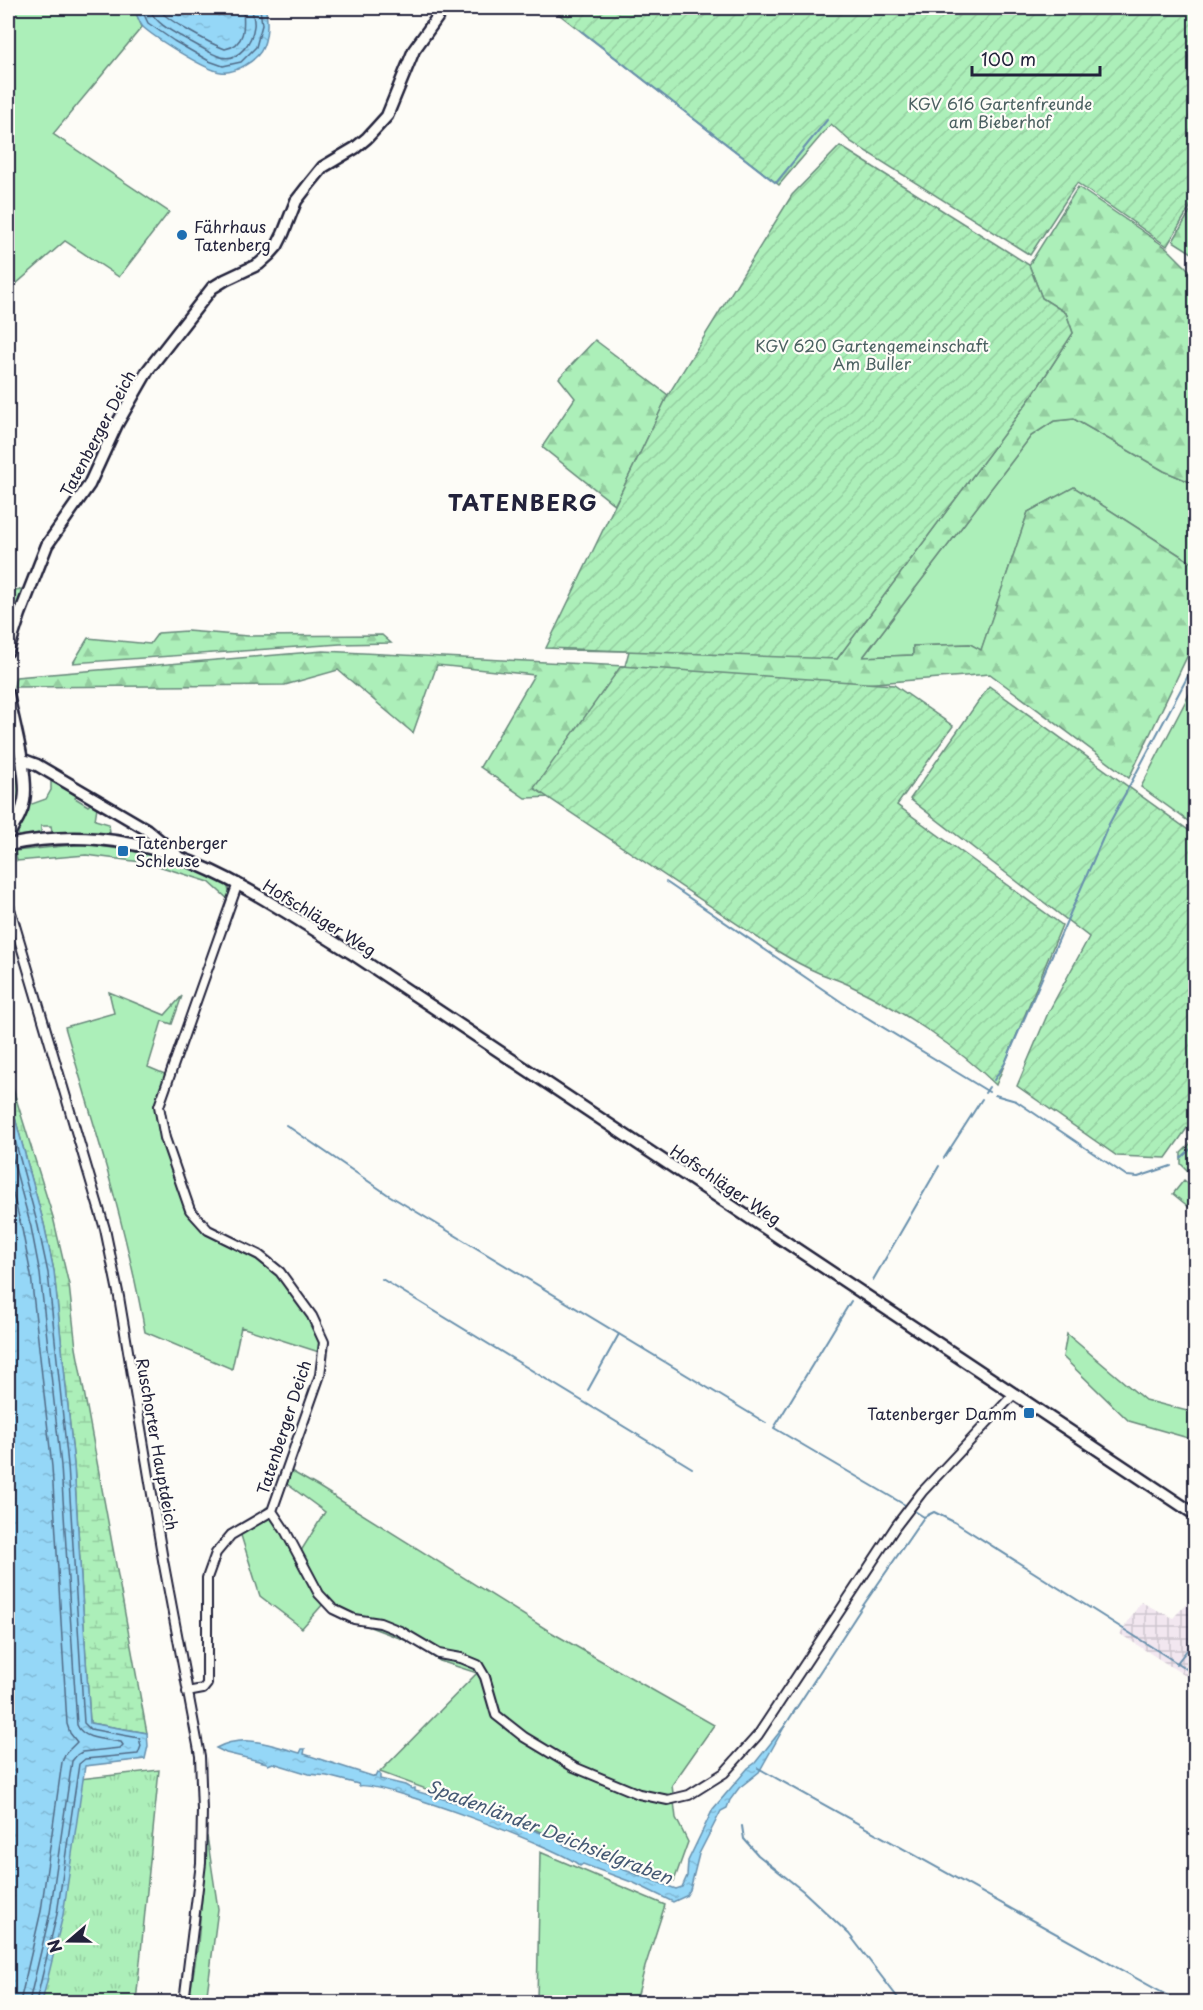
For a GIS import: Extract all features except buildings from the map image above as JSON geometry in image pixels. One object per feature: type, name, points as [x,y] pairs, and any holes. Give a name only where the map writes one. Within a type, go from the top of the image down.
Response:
[{"type":"street","name":"Tatenberger Deich","points":[[8,651],[47,545],[89,485],[117,424],[148,370],[212,288],[259,264],[273,251],[283,234],[296,201],[323,167],[338,156],[355,148],[387,116],[414,50],[444,8]]},
{"type":"street","points":[[8,694],[21,759],[25,799],[22,810],[8,835]]},
{"type":"street","points":[[21,759],[37,765],[146,829],[178,856]]},
{"type":"street","points":[[8,845],[54,839],[87,838],[150,847],[178,856]]},
{"type":"street","name":"Hofschläger Weg","points":[[178,856],[238,883],[353,954],[1196,1515]]},
{"type":"street","name":"Tatenberger Deich","points":[[187,1692],[203,1689],[207,1684],[207,1578],[216,1553],[231,1535],[272,1511],[320,1375],[324,1342],[312,1316],[280,1272],[259,1255],[208,1230],[190,1210],[165,1138],[159,1106],[238,883]]},
{"type":"street","name":"Ruschorter Hauptdeich","points":[[8,902],[105,1229],[200,1756],[201,1863],[184,2002]]},
{"type":"street","points":[[272,1511],[286,1532],[319,1594],[333,1609],[354,1619],[381,1623],[440,1654],[478,1665],[485,1677],[496,1715],[524,1737],[574,1767],[639,1794],[668,1800],[689,1795],[724,1773],[758,1735],[903,1518],[927,1486],[1014,1394]]},
{"type":"shaded area","points":[[1195,1595],[1195,1682],[1120,1634],[1141,1602],[1173,1618]]},
{"type":"green space","points":[[8,8],[134,8],[142,27],[53,134],[169,212],[119,277],[65,241],[8,291]]},
{"type":"green space","name":"KGV 616 Gartenfreunde am Bieberhof","points":[[551,8],[1195,8],[1195,199],[1167,246],[1077,183],[1030,255],[851,142],[831,124],[779,185]]},
{"type":"green space","name":"KGV 620 Gartengemeinschaft Am Buller","points":[[840,146],[1029,265],[1042,298],[1066,313],[1073,333],[1034,393],[837,659],[546,648],[668,395],[792,195]]},
{"type":"green space","points":[[1078,187],[1167,248],[1195,276],[1195,484],[1164,471],[1074,419],[1054,421],[1031,436],[863,657],[913,655],[913,646],[970,644],[981,650],[1028,512],[1074,487],[1195,565],[1195,640],[1129,778],[990,674],[787,690],[554,797],[525,798],[480,767],[534,675],[437,665],[413,733],[338,670],[285,685],[14,687],[16,677],[323,651],[625,666],[629,651],[562,650],[629,502],[837,659],[1034,393],[1073,333],[1066,313],[1042,298],[1029,265]]},
{"type":"green space","points":[[1195,203],[1195,255],[1173,241]]},
{"type":"green space","points":[[595,340],[668,395],[615,505],[542,447],[575,398],[559,378]]},
{"type":"green space","points":[[1074,419],[1164,471],[1195,484],[1195,565],[1074,487],[1028,512],[981,651],[970,644],[913,646],[913,655],[863,657],[1031,436],[1054,421]]},
{"type":"green space","points":[[25,590],[8,637],[8,591]]},
{"type":"green space","points":[[187,631],[248,636],[382,635],[391,643],[340,644],[73,663],[88,638],[150,644],[158,633]]},
{"type":"green space","points":[[621,666],[894,685],[953,726],[897,805],[1062,925],[996,1085],[964,1057],[910,1019],[849,985],[779,952],[534,788]]},
{"type":"green space","points":[[1195,683],[1195,826],[1141,787]]},
{"type":"green space","points":[[989,686],[1195,835],[1195,1117],[1166,1158],[1117,1156],[1017,1086],[1048,1013],[1089,937],[910,799]]},
{"type":"green space","points":[[8,720],[19,791],[18,801],[8,822]]},
{"type":"green space","points":[[51,780],[77,794],[75,798],[88,806],[91,803],[97,807],[95,820],[109,824],[110,833],[52,832],[51,826],[41,826],[41,833],[18,836],[18,828],[29,805],[46,799],[51,790]]},
{"type":"green space","points":[[83,844],[143,854],[187,866],[219,879],[229,889],[229,900],[209,882],[149,863],[86,855],[17,861],[15,851]]},
{"type":"green space","points":[[109,992],[165,1015],[182,996],[172,1024],[162,1021],[148,1067],[167,1075],[157,1105],[162,1136],[185,1210],[206,1233],[257,1258],[278,1276],[308,1317],[321,1345],[319,1352],[241,1327],[232,1369],[145,1332],[120,1217],[65,1027],[114,1013]]},
{"type":"green space","points":[[8,1073],[53,1217],[69,1285],[76,1348],[147,1733],[90,1723],[74,1465],[54,1271],[44,1224],[8,1092]]},
{"type":"green space","points":[[1195,1139],[1195,1178],[1181,1164],[1181,1153]]},
{"type":"green space","points":[[1184,1180],[1195,1190],[1195,1212],[1173,1194]]},
{"type":"green space","points":[[1067,1334],[1145,1400],[1195,1413],[1195,1440],[1129,1421],[1063,1357]]},
{"type":"green space","points":[[291,1471],[549,1631],[714,1725],[672,1785],[676,1818],[688,1842],[674,1881],[380,1772],[477,1673],[440,1661],[410,1642],[333,1613],[324,1603],[302,1628],[260,1596],[239,1529],[267,1507],[301,1551],[325,1512],[287,1484]]},
{"type":"green space","points":[[159,1770],[136,2002],[8,2002],[8,1787]]},
{"type":"green space","points":[[207,1836],[218,1909],[206,2002],[189,2002],[198,1944]]},
{"type":"green space","points":[[540,1852],[665,1905],[636,2002],[537,2002]]},
{"type":"water","points":[[134,8],[262,8],[266,10],[267,15],[266,38],[260,52],[251,61],[233,71],[221,72],[193,60],[150,33],[141,24]]},
{"type":"water","points":[[8,1092],[44,1224],[54,1271],[74,1465],[90,1723],[147,1733],[148,1746],[145,1759],[85,1766],[63,1915],[42,2002],[8,2002]]},
{"type":"water","points":[[786,1724],[759,1772],[739,1788],[727,1808],[721,1811],[699,1854],[690,1890],[686,1896],[673,1902],[634,1883],[583,1864],[580,1866],[541,1845],[433,1804],[273,1763],[268,1765],[216,1748],[237,1741],[248,1741],[300,1753],[302,1749],[305,1749],[304,1754],[375,1777],[377,1773],[380,1774],[380,1779],[415,1788],[415,1791],[461,1804],[555,1838],[566,1846],[592,1858],[676,1889],[682,1887],[687,1876],[688,1861],[713,1809],[755,1763]]},
{"type":"waterway","points":[[580,30],[776,183],[827,120]]},
{"type":"waterway","points":[[994,1080],[1005,1063],[1109,824],[1196,661]]},
{"type":"waterway","points":[[666,882],[843,1003],[989,1092]]},
{"type":"waterway","points":[[985,1093],[989,1087]]},
{"type":"waterway","points":[[995,1095],[1016,1101],[1127,1176],[1138,1177],[1171,1166]]},
{"type":"waterway","points":[[944,1158],[982,1099]]},
{"type":"waterway","points":[[286,1125],[387,1194],[766,1423]]},
{"type":"waterway","points":[[1181,1158],[1196,1144]]},
{"type":"waterway","points":[[873,1280],[939,1166]]},
{"type":"waterway","points":[[382,1279],[692,1468]]},
{"type":"waterway","points":[[851,1301],[774,1428],[905,1505]]},
{"type":"waterway","points":[[588,1390],[619,1334]]},
{"type":"waterway","points":[[913,1510],[924,1517],[934,1512],[956,1523],[1196,1675]]},
{"type":"waterway","name":"Spadenländer Deichsielgraben","points":[[784,1727],[924,1517]]},
{"type":"waterway","points":[[1176,1664],[1196,1639]]},
{"type":"waterway","points":[[758,1768],[1179,2002]]},
{"type":"waterway","points":[[742,1826],[744,1839],[758,1855],[803,1891],[849,1934],[901,2002]]},
{"type":"place","name":"Fährhaus Tatenberg","points":[[182,235]]},
{"type":"place","name":"Tatenberger Schleuse","points":[[123,851]]},
{"type":"place","name":"Tatenberger Damm","points":[[1029,1413]]},
{"type":"district","name":"TATENBERG","points":[[523,501]]}]
